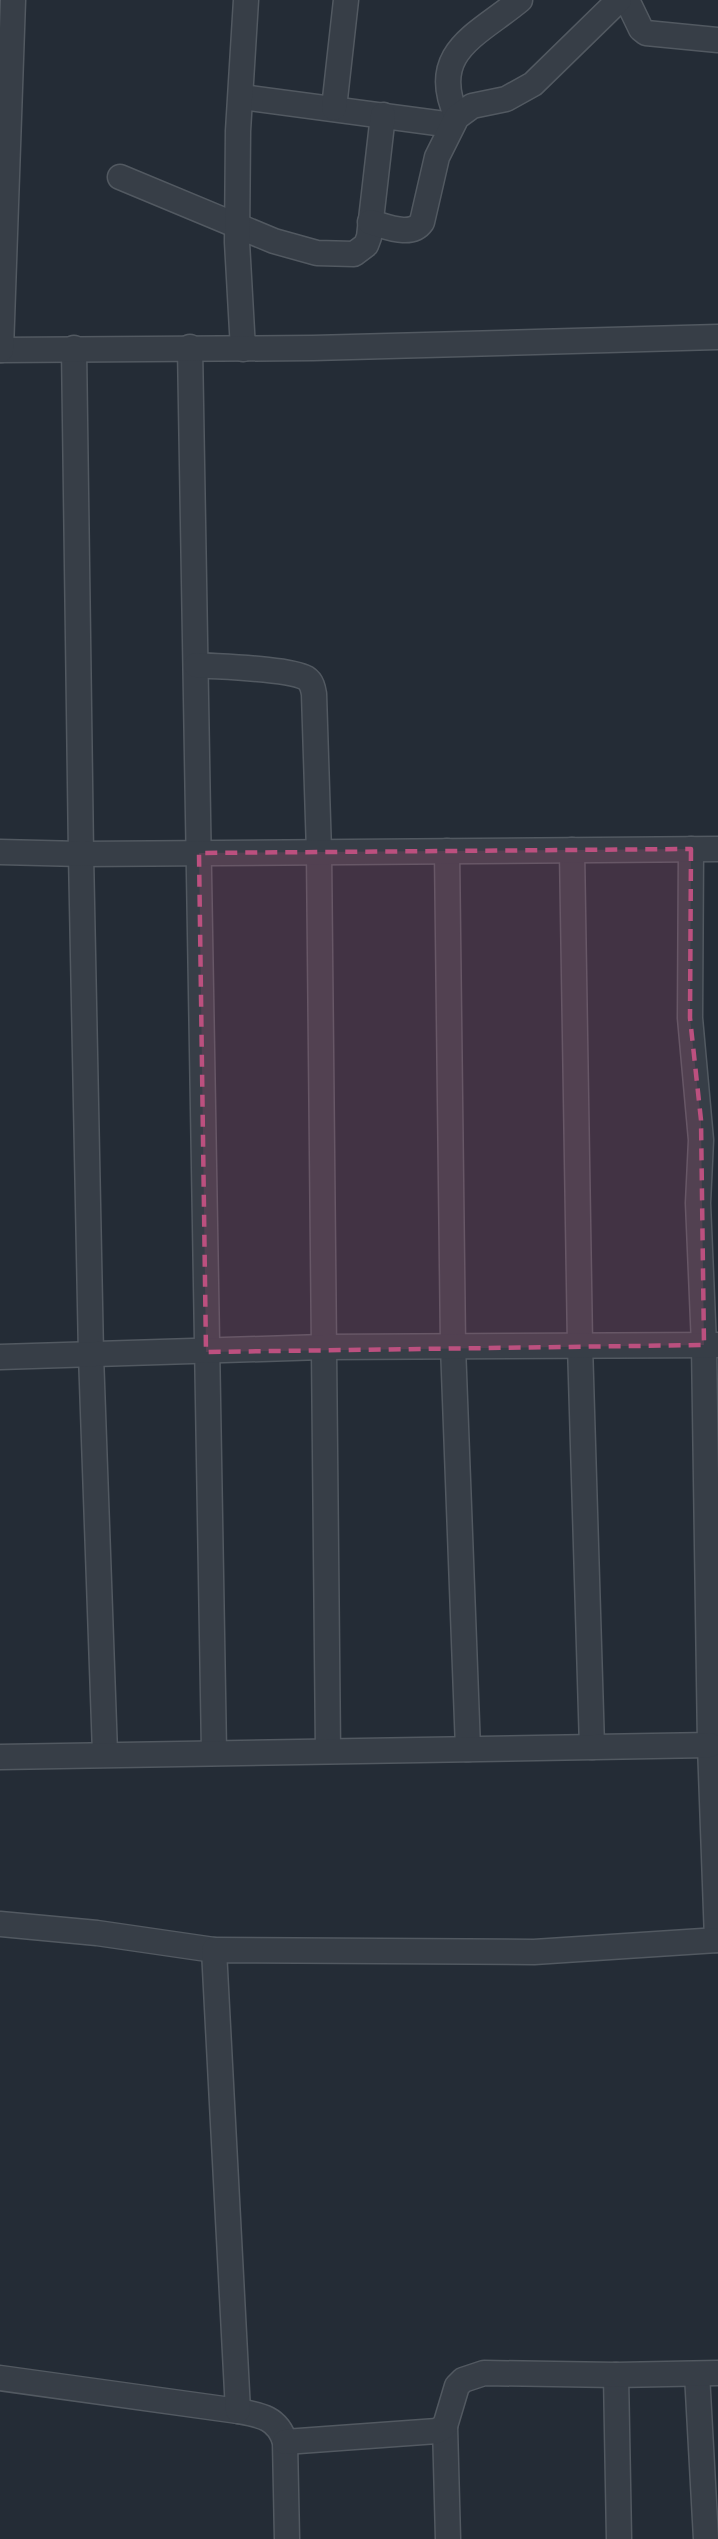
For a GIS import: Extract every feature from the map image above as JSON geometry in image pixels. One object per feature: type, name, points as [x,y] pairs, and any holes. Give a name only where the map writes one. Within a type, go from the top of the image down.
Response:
[{"type":"street","points":[[13,0],[3,143],[0,350],[190,347],[243,349],[718,337]]},
{"type":"street","points":[[243,349],[238,224],[238,131],[242,97],[246,0]]},
{"type":"street","points":[[334,108],[346,0]]},
{"type":"street","points":[[454,121],[447,88],[453,57],[476,32],[520,0]]},
{"type":"street","points":[[370,222],[409,231],[418,228],[422,222],[437,157],[454,121],[472,106],[506,99],[533,84],[619,0]]},
{"type":"street","points":[[627,0],[641,29],[646,33],[718,40]]},
{"type":"street","points":[[242,97],[383,115],[454,121]]},
{"type":"street","points":[[120,177],[238,224],[274,241],[316,253],[345,256],[360,252],[366,245],[383,115]]},
{"type":"street","points":[[190,347],[214,1752]]},
{"type":"street","points":[[74,348],[91,1355],[105,1754]]},
{"type":"street","points":[[196,665],[287,672],[310,682],[314,694],[319,852],[328,1751]]},
{"type":"street","points":[[0,1924],[97,1933],[214,1950],[534,1952],[717,1940],[710,1745],[711,1345],[698,1203],[701,1120],[690,1018],[691,849]]},
{"type":"street","points":[[0,852],[81,854],[718,849]]},
{"type":"street","points":[[447,850],[453,1346],[468,1749]]},
{"type":"street","points":[[572,850],[580,1345],[592,1747]]},
{"type":"street","points":[[0,1357],[323,1347],[711,1345]]},
{"type":"street","points":[[0,1757],[710,1745]]},
{"type":"street","points":[[214,1950],[238,2411]]},
{"type":"street","points":[[448,2539],[445,2426],[457,2386],[474,2375],[497,2372],[616,2375],[708,2374],[706,2539]]},
{"type":"street","points":[[616,2375],[619,2539]]},
{"type":"street","points":[[0,2378],[238,2411],[256,2414],[271,2421],[281,2429],[285,2442],[287,2539]]},
{"type":"street","points":[[285,2442],[424,2433],[445,2426]]},
{"type":"highlighted area","points":[[691,849],[690,1018],[701,1120],[704,1345],[206,1352],[199,853]]}]
